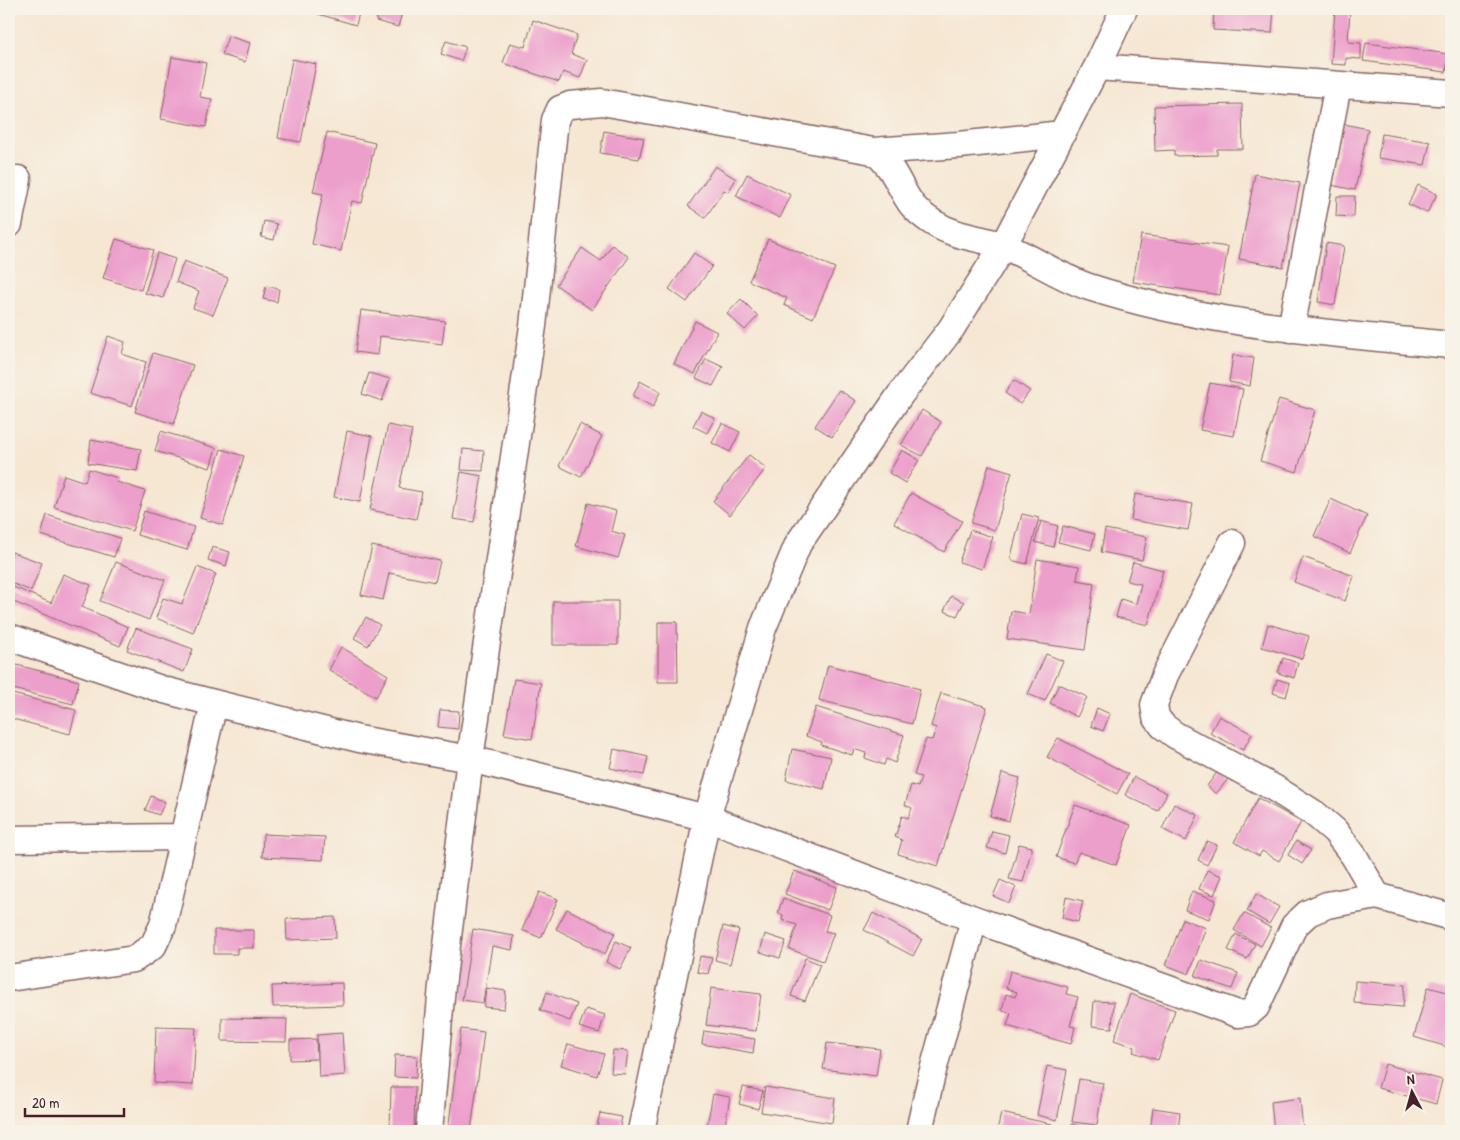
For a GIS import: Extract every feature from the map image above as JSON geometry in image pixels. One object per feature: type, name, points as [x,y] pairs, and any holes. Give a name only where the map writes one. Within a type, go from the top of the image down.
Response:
[{"type":"street","points":[[641,1131],[707,818],[764,628],[798,544],[900,395],[951,328],[1003,246],[1097,67],[1124,9]]},
{"type":"street","points":[[1097,67],[1451,93]]},
{"type":"street","points":[[1292,329],[1338,85]]},
{"type":"street","points":[[429,1131],[442,986],[470,760],[533,326],[555,120],[560,109],[570,105],[602,102],[872,151],[959,145],[1062,134]]},
{"type":"street","points":[[872,151],[884,158],[913,206],[932,222],[960,236],[1003,246],[1087,286],[1135,301],[1200,316],[1292,329],[1451,345]]},
{"type":"street","points":[[9,224],[18,179]]},
{"type":"street","points":[[1232,543],[1165,675],[1154,705],[1156,717],[1163,726],[1175,734],[1274,788],[1315,814],[1335,830],[1354,856],[1377,896]]},
{"type":"street","points":[[9,637],[164,690],[214,704],[359,738],[470,760],[707,818],[974,919],[1238,1014],[1249,1013],[1256,1007],[1294,926],[1308,913],[1327,905],[1377,896],[1451,917]]},
{"type":"street","points":[[9,978],[134,959],[153,946],[163,925],[214,704]]},
{"type":"street","points":[[9,839],[183,837]]},
{"type":"street","points":[[919,1131],[930,1078],[974,919]]},
{"type":"building","points":[[301,9],[360,9],[356,25]]},
{"type":"building","points":[[379,9],[403,9],[398,27],[376,21]]},
{"type":"building","points":[[1214,9],[1274,9],[1272,33],[1213,30]]},
{"type":"building","points":[[1335,9],[1350,9],[1348,42],[1361,43],[1361,59],[1346,58],[1346,65],[1331,64]]},
{"type":"building","points":[[533,20],[577,35],[571,54],[587,60],[580,78],[563,72],[559,82],[503,63],[510,43],[525,47]]},
{"type":"building","points":[[228,36],[250,43],[245,62],[222,55]]},
{"type":"building","points":[[446,41],[466,47],[461,61],[441,54]]},
{"type":"building","points":[[1366,43],[1449,54],[1446,72],[1363,61]]},
{"type":"building","points":[[172,57],[206,63],[200,97],[212,99],[206,127],[161,119]]},
{"type":"building","points":[[292,59],[316,64],[301,142],[278,138]]},
{"type":"building","points":[[1242,104],[1243,149],[1217,149],[1217,155],[1174,156],[1174,150],[1155,151],[1154,106]]},
{"type":"building","points":[[1344,124],[1368,129],[1355,190],[1331,185]]},
{"type":"building","points":[[604,131],[644,138],[639,159],[600,153]]},
{"type":"building","points":[[327,132],[375,143],[362,203],[352,201],[341,251],[312,244],[323,194],[313,192]]},
{"type":"building","points":[[1382,134],[1430,142],[1425,165],[1378,158]]},
{"type":"building","points":[[715,166],[736,179],[728,192],[724,190],[705,218],[688,206]]},
{"type":"building","points":[[747,174],[791,195],[780,218],[736,196]]},
{"type":"building","points":[[1255,174],[1300,183],[1283,267],[1239,259]]},
{"type":"building","points":[[1418,185],[1437,194],[1427,213],[1408,204]]},
{"type":"building","points":[[1337,196],[1355,196],[1354,217],[1336,216]]},
{"type":"building","points":[[264,221],[277,224],[274,240],[261,237]]},
{"type":"building","points":[[1141,235],[1228,247],[1220,295],[1133,282]]},
{"type":"building","points":[[116,239],[153,250],[141,290],[103,278]]},
{"type":"building","points":[[768,239],[835,268],[813,318],[784,305],[787,298],[749,281]]},
{"type":"building","points":[[1326,243],[1344,246],[1335,305],[1318,302]]},
{"type":"building","points":[[612,245],[629,257],[592,310],[556,285],[582,248],[601,261]]},
{"type":"building","points":[[157,253],[175,259],[163,298],[145,293]]},
{"type":"building","points":[[694,253],[712,266],[687,302],[669,289]]},
{"type":"building","points":[[184,261],[228,278],[213,315],[193,308],[199,291],[176,282]]},
{"type":"building","points":[[266,286],[279,289],[277,302],[263,299]]},
{"type":"building","points":[[741,299],[758,316],[745,330],[727,314]]},
{"type":"building","points":[[361,310],[445,321],[442,344],[380,336],[378,355],[355,352]]},
{"type":"building","points":[[695,321],[717,332],[695,374],[674,364]]},
{"type":"building","points":[[108,336],[125,342],[122,354],[146,362],[132,406],[90,393]]},
{"type":"building","points":[[153,353],[193,365],[174,424],[135,412]]},
{"type":"building","points":[[1233,355],[1254,358],[1250,386],[1229,382]]},
{"type":"building","points":[[706,359],[723,367],[713,386],[696,378]]},
{"type":"building","points":[[369,373],[390,379],[382,401],[362,394]]},
{"type":"building","points":[[1014,380],[1030,391],[1020,404],[1005,393]]},
{"type":"building","points":[[640,381],[660,392],[653,407],[633,396]]},
{"type":"building","points":[[1210,383],[1243,389],[1234,436],[1200,430]]},
{"type":"building","points":[[839,390],[856,401],[832,437],[815,426]]},
{"type":"building","points":[[1279,399],[1315,410],[1297,472],[1260,461]]},
{"type":"building","points":[[922,410],[941,422],[922,456],[901,445]]},
{"type":"building","points":[[701,411],[715,418],[707,433],[693,426]]},
{"type":"building","points":[[722,423],[740,432],[730,452],[712,443]]},
{"type":"building","points":[[580,424],[602,436],[581,477],[559,466]]},
{"type":"building","points":[[388,425],[412,430],[399,488],[422,492],[416,519],[370,510]]},
{"type":"building","points":[[161,431],[216,448],[210,468],[155,451]]},
{"type":"building","points":[[347,431],[372,436],[360,502],[334,497]]},
{"type":"building","points":[[91,440],[141,449],[137,471],[88,463]]},
{"type":"building","points":[[221,449],[244,456],[223,525],[200,518]]},
{"type":"building","points":[[463,449],[484,451],[483,471],[461,470]]},
{"type":"building","points":[[902,450],[919,460],[905,483],[889,473]]},
{"type":"building","points":[[749,455],[766,468],[730,515],[713,501]]},
{"type":"building","points":[[989,465],[1012,472],[995,530],[971,523]]},
{"type":"building","points":[[89,469],[118,478],[117,482],[145,491],[132,531],[54,507],[64,475],[85,482]]},
{"type":"building","points":[[461,472],[482,476],[474,522],[453,519]]},
{"type":"building","points":[[911,493],[962,521],[944,552],[894,523]]},
{"type":"building","points":[[1135,494],[1193,504],[1188,530],[1131,520]]},
{"type":"building","points":[[1331,499],[1367,516],[1350,553],[1314,536]]},
{"type":"building","points":[[588,503],[616,511],[611,531],[625,535],[618,558],[576,546]]},
{"type":"building","points":[[144,511],[194,527],[187,550],[137,535]]},
{"type":"building","points":[[1022,514],[1039,518],[1027,564],[1010,560]]},
{"type":"building","points":[[47,515],[120,538],[114,557],[41,535]]},
{"type":"building","points":[[1041,521],[1058,526],[1053,547],[1035,542]]},
{"type":"building","points":[[1063,526],[1095,534],[1091,550],[1058,542]]},
{"type":"building","points":[[1105,529],[1147,537],[1142,560],[1101,552]]},
{"type":"building","points":[[970,530],[993,537],[982,569],[959,562]]},
{"type":"building","points":[[372,546],[440,561],[435,582],[389,573],[383,600],[361,595]]},
{"type":"building","points":[[212,547],[230,552],[226,566],[208,560]]},
{"type":"building","points":[[12,552],[42,563],[31,591],[9,582],[9,560]]},
{"type":"building","points":[[1303,557],[1354,576],[1345,601],[1294,582]]},
{"type":"building","points":[[1037,559],[1079,566],[1077,580],[1094,583],[1085,650],[1007,639],[1011,611],[1029,614]]},
{"type":"building","points":[[116,562],[165,580],[149,620],[100,601]]},
{"type":"building","points":[[1133,562],[1163,570],[1148,625],[1116,617],[1121,599],[1136,604],[1141,584],[1127,581]]},
{"type":"building","points":[[197,567],[216,574],[193,633],[156,618],[163,598],[182,604]]},
{"type":"building","points":[[63,574],[91,585],[82,607],[128,627],[120,646],[9,600],[9,585],[51,603]]},
{"type":"building","points":[[951,596],[964,602],[957,616],[944,611]]},
{"type":"building","points":[[553,601],[618,601],[618,645],[553,645]]},
{"type":"building","points":[[366,617],[380,625],[368,646],[354,638]]},
{"type":"building","points":[[658,622],[677,622],[678,682],[658,682]]},
{"type":"building","points":[[1268,624],[1309,636],[1302,659],[1262,647]]},
{"type":"building","points":[[136,628],[193,649],[184,672],[127,650]]},
{"type":"building","points":[[341,647],[388,675],[376,697],[329,670]]},
{"type":"building","points":[[1046,654],[1063,661],[1045,701],[1028,694]]},
{"type":"building","points":[[1283,658],[1298,663],[1294,678],[1278,673]]},
{"type":"building","points":[[9,663],[79,681],[73,704],[9,688]]},
{"type":"building","points":[[828,665],[920,689],[912,724],[819,700]]},
{"type":"building","points":[[514,679],[541,683],[532,739],[504,734]]},
{"type":"building","points":[[1277,679],[1290,683],[1286,697],[1273,693]]},
{"type":"building","points":[[1059,684],[1087,697],[1077,717],[1050,703]]},
{"type":"building","points":[[9,693],[76,710],[70,734],[9,718]]},
{"type":"building","points":[[941,693],[987,707],[938,866],[898,854],[902,840],[895,837],[902,816],[908,818],[912,808],[905,805],[911,785],[918,787],[921,777],[914,775],[926,739],[932,740],[936,728],[931,726]]},
{"type":"building","points":[[816,707],[904,735],[895,763],[886,759],[884,765],[865,758],[866,753],[854,749],[852,755],[821,745],[822,742],[806,736]]},
{"type":"building","points":[[1097,708],[1110,714],[1103,731],[1091,726]]},
{"type":"building","points":[[440,710],[459,711],[458,729],[438,727]]},
{"type":"building","points":[[1219,716],[1252,734],[1243,750],[1210,733]]},
{"type":"building","points":[[1058,738],[1128,774],[1117,794],[1047,757]]},
{"type":"building","points":[[614,749],[648,757],[644,775],[610,768]]},
{"type":"building","points":[[792,749],[831,757],[824,789],[786,780]]},
{"type":"building","points":[[1218,771],[1228,779],[1216,794],[1207,786]]},
{"type":"building","points":[[1002,773],[1020,778],[1009,821],[990,816]]},
{"type":"building","points":[[1134,777],[1167,793],[1158,811],[1125,795]]},
{"type":"building","points":[[151,796],[165,802],[159,815],[145,810]]},
{"type":"building","points":[[1258,798],[1301,822],[1279,861],[1262,851],[1259,856],[1234,842]]},
{"type":"building","points":[[1174,804],[1198,815],[1186,841],[1162,829]]},
{"type":"building","points":[[1075,805],[1131,825],[1116,865],[1079,852],[1074,863],[1056,857]]},
{"type":"building","points":[[992,831],[1009,835],[1005,853],[987,848]]},
{"type":"building","points":[[263,834],[325,837],[323,860],[262,857]]},
{"type":"building","points":[[1207,841],[1217,845],[1207,865],[1198,860]]},
{"type":"building","points":[[1296,841],[1311,850],[1302,864],[1288,855]]},
{"type":"building","points":[[1019,844],[1032,847],[1023,882],[1009,879]]},
{"type":"building","points":[[1207,870],[1222,876],[1214,895],[1199,889]]},
{"type":"building","points":[[794,871],[837,887],[828,910],[785,894]]},
{"type":"building","points":[[1000,880],[1016,887],[1009,903],[993,896]]},
{"type":"building","points":[[1192,891],[1216,900],[1209,919],[1185,910]]},
{"type":"building","points":[[539,892],[558,899],[541,938],[522,930]]},
{"type":"building","points":[[1256,894],[1279,907],[1269,924],[1247,911]]},
{"type":"building","points":[[1066,897],[1083,901],[1078,922],[1062,918]]},
{"type":"building","points":[[783,898],[830,915],[825,931],[834,933],[823,961],[789,949],[797,925],[782,920],[783,915],[778,913]]},
{"type":"building","points":[[567,909],[615,933],[605,954],[556,929]]},
{"type":"building","points":[[873,913],[922,939],[913,956],[864,930]]},
{"type":"building","points":[[1244,913],[1271,928],[1261,946],[1234,930]]},
{"type":"building","points":[[335,917],[336,938],[287,940],[286,919]]},
{"type":"building","points":[[1183,919],[1206,928],[1189,974],[1166,965]]},
{"type":"building","points":[[723,926],[739,930],[730,964],[715,960]]},
{"type":"building","points":[[473,929],[514,936],[512,950],[492,946],[483,1003],[462,1000]]},
{"type":"building","points":[[214,930],[254,930],[254,948],[237,948],[237,954],[214,954]]},
{"type":"building","points":[[765,934],[786,941],[780,958],[760,952]]},
{"type":"building","points":[[1236,934],[1255,944],[1247,959],[1228,950]]},
{"type":"building","points":[[616,941],[631,948],[620,969],[606,962]]},
{"type":"building","points":[[700,956],[712,958],[708,974],[697,972]]},
{"type":"building","points":[[805,958],[820,964],[805,1001],[791,996]]},
{"type":"building","points":[[1201,960],[1238,973],[1232,989],[1195,976]]},
{"type":"building","points":[[1010,971],[1068,987],[1066,994],[1078,997],[1070,1026],[1075,1027],[1071,1044],[1007,1026],[1011,1013],[1002,1010],[1006,994],[1015,997],[1017,992],[1006,988]]},
{"type":"building","points":[[1355,981],[1405,985],[1403,1007],[1354,1003]]},
{"type":"building","points":[[342,983],[343,1005],[273,1007],[272,986]]},
{"type":"building","points":[[1428,987],[1451,993],[1451,1048],[1414,1037]]},
{"type":"building","points":[[486,988],[506,991],[504,1009],[484,1007]]},
{"type":"building","points":[[711,988],[761,994],[756,1031],[706,1025]]},
{"type":"building","points":[[547,992],[577,1004],[570,1021],[540,1010]]},
{"type":"building","points":[[1130,994],[1175,1010],[1158,1060],[1133,1052],[1135,1047],[1114,1040]]},
{"type":"building","points":[[1094,1001],[1114,1002],[1112,1028],[1092,1026]]},
{"type":"building","points":[[586,1009],[605,1015],[599,1033],[579,1027]]},
{"type":"building","points":[[222,1018],[287,1019],[286,1042],[222,1041]]},
{"type":"building","points":[[156,1027],[196,1028],[193,1085],[154,1083]]},
{"type":"building","points":[[461,1029],[484,1032],[471,1131],[448,1131]]},
{"type":"building","points":[[704,1031],[755,1039],[753,1053],[702,1044]]},
{"type":"building","points":[[342,1033],[345,1075],[319,1077],[317,1035]]},
{"type":"building","points":[[316,1039],[317,1059],[290,1060],[290,1040]]},
{"type":"building","points":[[827,1043],[880,1049],[876,1076],[823,1069]]},
{"type":"building","points":[[568,1044],[604,1054],[597,1076],[561,1065]]},
{"type":"building","points":[[613,1050],[628,1051],[625,1074],[611,1073]]},
{"type":"building","points":[[395,1055],[417,1056],[416,1078],[394,1077]]},
{"type":"building","points":[[1385,1064],[1442,1080],[1436,1104],[1378,1088]]},
{"type":"building","points":[[1047,1066],[1067,1070],[1057,1120],[1037,1115]]},
{"type":"building","points":[[1079,1079],[1103,1083],[1097,1125],[1072,1122]]},
{"type":"building","points":[[391,1087],[415,1087],[414,1131],[390,1131]]},
{"type":"building","points":[[743,1087],[763,1091],[758,1109],[739,1104]]},
{"type":"building","points":[[765,1087],[835,1098],[832,1123],[761,1112]]},
{"type":"building","points":[[713,1094],[730,1097],[724,1131],[706,1131]]},
{"type":"building","points":[[1300,1098],[1303,1131],[1274,1131],[1271,1102]]},
{"type":"building","points":[[1153,1108],[1180,1112],[1178,1131],[1150,1131]]},
{"type":"building","points":[[600,1113],[622,1117],[619,1131],[596,1131]]},
{"type":"building","points":[[1001,1113],[1052,1124],[1050,1131],[997,1131]]},
{"type":"building","points":[[1072,1124],[1099,1131],[1070,1131]]}]
